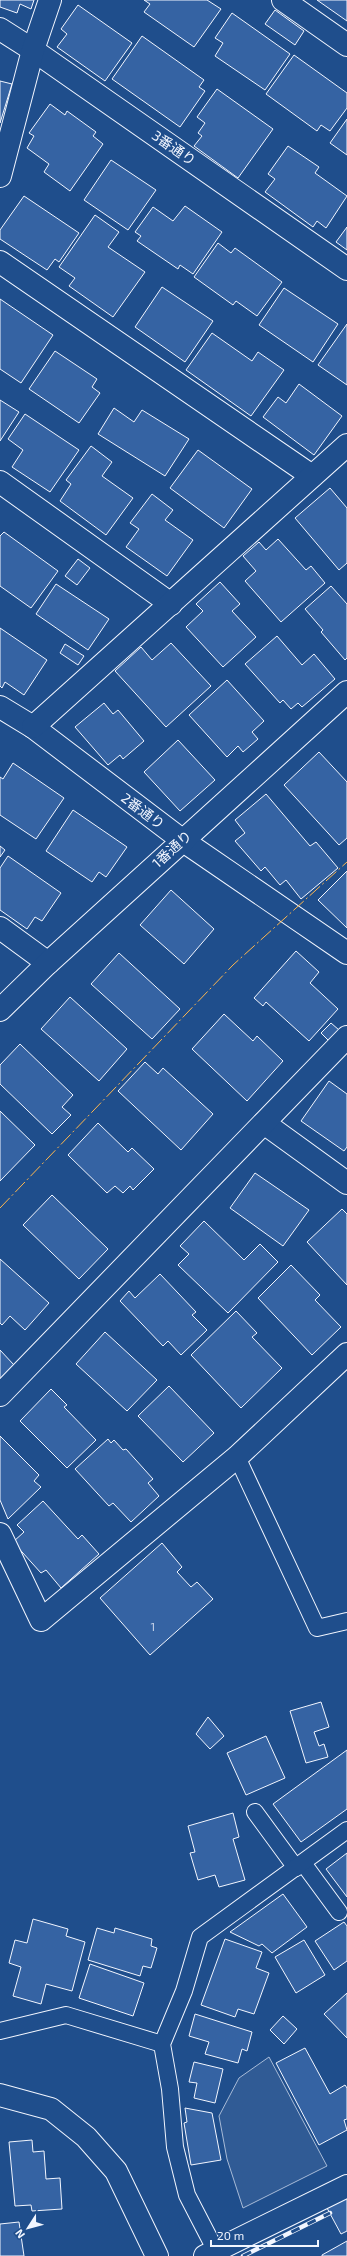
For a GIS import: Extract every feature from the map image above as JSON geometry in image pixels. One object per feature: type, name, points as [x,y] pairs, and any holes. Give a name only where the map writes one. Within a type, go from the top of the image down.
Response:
[{"type":"street","points":[[0,176],[33,50],[50,0]]},
{"type":"street","points":[[284,0],[347,45]]},
{"type":"street","name":"3番通り","points":[[0,29],[33,50],[347,269]]},
{"type":"street","points":[[0,262],[312,476]]},
{"type":"street","points":[[33,727],[347,445]]},
{"type":"street","points":[[0,482],[170,604]]},
{"type":"street","name":"1番通り","points":[[0,1010],[48,963],[182,840],[347,692]]},
{"type":"street","name":"2番通り","points":[[0,707],[33,727],[182,840],[347,953]]},
{"type":"street","points":[[0,928],[48,963]]},
{"type":"street","points":[[0,1395],[347,1037]]},
{"type":"street","points":[[264,1123],[347,1183]]},
{"type":"street","points":[[0,1534],[41,1620],[236,1457],[347,1354]]},
{"type":"street","points":[[0,2096],[51,2109],[86,2136],[116,2171],[157,2256]]},
{"type":"street","points":[[213,2254],[347,2186]]},
{"type":"lane","points":[[236,1457],[317,1628],[347,1621]]},
{"type":"lane","points":[[255,1812],[339,1912]]},
{"type":"lane","points":[[213,2254],[187,2195],[175,2147],[170,2089],[162,2044],[184,1991],[200,1937],[300,1866],[347,1830]]},
{"type":"lane","points":[[0,2032],[66,2015],[162,2044]]},
{"type":"shaded area","points":[[269,2057],[327,2166],[243,2208],[227,2159],[219,2116],[239,2078]]},
{"type":"building","points":[[0,0],[34,0],[31,9],[20,4],[17,13],[0,7]]},
{"type":"building","points":[[144,0],[207,0],[221,9],[194,47],[144,12],[150,4]]},
{"type":"building","points":[[317,0],[347,0],[347,21]]},
{"type":"building","points":[[78,5],[132,43],[105,81],[57,47],[67,34],[61,29]]},
{"type":"building","points":[[275,10],[304,31],[295,45],[265,24]]},
{"type":"building","points":[[232,13],[290,54],[265,90],[215,56],[223,43],[215,38]]},
{"type":"building","points":[[142,36],[204,80],[199,87],[205,91],[180,127],[112,79]]},
{"type":"building","points":[[294,55],[347,93],[347,108],[330,131],[321,125],[317,131],[266,94]]},
{"type":"building","points":[[0,81],[12,84],[0,123]]},
{"type":"building","points":[[217,89],[273,129],[238,178],[194,146],[202,136],[198,133],[205,123],[197,117]]},
{"type":"building","points":[[50,104],[65,115],[67,111],[96,132],[93,136],[103,144],[70,191],[44,172],[49,164],[27,148],[34,136],[29,133]]},
{"type":"building","points":[[347,119],[347,155],[330,143]]},
{"type":"building","points":[[288,146],[319,167],[315,173],[347,196],[326,228],[317,221],[313,227],[265,192],[275,179],[268,174]]},
{"type":"building","points":[[111,160],[156,190],[128,230],[84,200]]},
{"type":"building","points":[[24,196],[79,233],[59,262],[55,259],[47,270],[0,239],[0,230]]},
{"type":"building","points":[[185,206],[222,232],[193,274],[180,265],[178,269],[137,241],[141,236],[135,232],[153,207],[173,221]]},
{"type":"building","points":[[95,215],[119,232],[108,247],[145,272],[113,317],[69,286],[75,278],[59,267]]},
{"type":"building","points":[[347,227],[347,250],[336,242]]},
{"type":"building","points":[[218,243],[231,253],[235,248],[282,282],[257,316],[236,301],[233,305],[194,277]]},
{"type":"building","points":[[162,287],[213,321],[185,362],[135,327]]},
{"type":"building","points":[[284,288],[338,324],[313,362],[259,325]]},
{"type":"building","points":[[0,299],[53,335],[21,383],[0,369]]},
{"type":"building","points":[[347,324],[347,385],[318,365]]},
{"type":"building","points":[[212,333],[252,361],[258,352],[284,370],[251,416],[186,370]]},
{"type":"building","points":[[55,351],[97,379],[92,387],[100,393],[79,423],[29,389]]},
{"type":"building","points":[[299,384],[342,416],[314,455],[263,417],[278,397],[286,403]]},
{"type":"building","points":[[0,400],[19,412],[0,441]]},
{"type":"building","points":[[114,408],[134,422],[142,410],[189,439],[165,476],[98,434]]},
{"type":"building","points":[[25,414],[79,450],[50,492],[12,467],[23,450],[8,439]]},
{"type":"building","points":[[91,446],[112,462],[102,476],[133,498],[106,535],[60,501],[71,484],[66,480]]},
{"type":"building","points":[[198,450],[252,489],[224,528],[170,488]]},
{"type":"building","points":[[330,488],[347,508],[347,563],[339,570],[295,518]]},
{"type":"building","points":[[152,494],[173,510],[165,520],[193,540],[167,576],[126,547],[139,529],[130,523]]},
{"type":"building","points":[[4,532],[58,571],[31,608],[0,586],[0,536]]},
{"type":"building","points":[[278,539],[306,570],[311,566],[325,583],[281,622],[245,581],[256,571],[243,556],[259,542],[266,550]]},
{"type":"building","points":[[78,559],[90,568],[77,585],[65,576]]},
{"type":"building","points":[[220,582],[240,604],[232,611],[256,637],[223,667],[186,627],[203,611],[196,604]]},
{"type":"building","points":[[56,584],[109,619],[88,650],[36,614]]},
{"type":"building","points":[[331,586],[347,604],[347,658],[345,660],[321,632],[323,630],[305,609]]},
{"type":"building","points":[[0,628],[47,660],[24,695],[5,682],[2,688],[0,686]]},
{"type":"building","points":[[277,636],[302,665],[314,654],[335,679],[302,707],[298,703],[291,709],[283,700],[280,703],[245,664]]},
{"type":"building","points":[[171,643],[211,686],[166,727],[115,671],[141,647],[152,660]]},
{"type":"building","points":[[65,644],[84,656],[78,665],[60,653]]},
{"type":"building","points":[[227,680],[264,721],[252,732],[258,739],[243,752],[238,746],[227,757],[189,715]]},
{"type":"building","points":[[104,703],[113,714],[118,710],[144,741],[123,759],[120,755],[108,765],[75,727]]},
{"type":"building","points":[[178,740],[215,780],[180,811],[144,772]]},
{"type":"building","points":[[319,752],[347,782],[347,838],[339,845],[284,785]]},
{"type":"building","points":[[13,763],[64,798],[36,839],[0,815],[0,777],[3,779]]},
{"type":"building","points":[[266,794],[310,846],[316,842],[338,868],[301,899],[286,880],[280,885],[265,867],[261,871],[235,841],[245,833],[235,820]]},
{"type":"building","points":[[73,810],[127,847],[106,877],[99,872],[92,882],[46,851]]},
{"type":"building","points":[[0,846],[5,850],[0,857]]},
{"type":"building","points":[[8,856],[61,893],[42,921],[35,917],[27,929],[0,910],[0,868]]},
{"type":"building","points":[[347,871],[347,928],[318,900]]},
{"type":"building","points":[[171,890],[214,929],[184,964],[140,925]]},
{"type":"building","points":[[296,951],[319,972],[310,983],[338,1009],[309,1041],[266,1002],[263,1006],[254,998]]},
{"type":"building","points":[[119,953],[180,1009],[152,1039],[91,984]]},
{"type":"building","points":[[70,997],[127,1049],[99,1081],[41,1029]]},
{"type":"building","points":[[224,1014],[253,1041],[257,1036],[283,1061],[247,1101],[192,1049]]},
{"type":"building","points":[[331,1023],[339,1030],[329,1041],[321,1033]]},
{"type":"building","points":[[20,1044],[73,1095],[62,1107],[71,1115],[52,1134],[0,1084],[0,1065]]},
{"type":"building","points":[[145,1062],[158,1074],[163,1068],[213,1114],[181,1150],[118,1091]]},
{"type":"building","points":[[329,1081],[347,1094],[347,1147],[344,1151],[301,1121]]},
{"type":"building","points":[[0,1111],[35,1145],[0,1181]]},
{"type":"building","points":[[98,1123],[128,1152],[132,1148],[154,1169],[133,1190],[130,1186],[123,1193],[115,1186],[107,1193],[68,1155]]},
{"type":"building","points":[[255,1173],[309,1210],[283,1246],[230,1208]]},
{"type":"building","points":[[52,1195],[108,1249],[79,1279],[23,1225]]},
{"type":"building","points":[[342,1209],[347,1214],[347,1285],[307,1242]]},
{"type":"building","points":[[204,1221],[244,1260],[260,1244],[278,1262],[228,1313],[178,1265],[189,1254],[180,1246]]},
{"type":"building","points":[[0,1259],[49,1303],[25,1330],[10,1316],[2,1325],[0,1323]]},
{"type":"building","points":[[291,1265],[320,1295],[315,1300],[341,1327],[312,1355],[258,1298]]},
{"type":"building","points":[[160,1274],[196,1312],[192,1315],[207,1330],[181,1355],[168,1341],[163,1346],[120,1301],[129,1291],[135,1298]]},
{"type":"building","points":[[236,1311],[257,1333],[252,1337],[282,1368],[241,1408],[191,1355]]},
{"type":"building","points":[[105,1332],[157,1380],[127,1411],[76,1364]]},
{"type":"building","points":[[0,1350],[14,1365],[0,1379]]},
{"type":"building","points":[[169,1386],[214,1433],[183,1462],[138,1416]]},
{"type":"building","points":[[51,1389],[67,1405],[64,1407],[96,1440],[67,1468],[20,1421]]},
{"type":"building","points":[[0,1436],[39,1475],[34,1481],[41,1487],[8,1519],[0,1500]]},
{"type":"building","points":[[108,1439],[111,1443],[114,1440],[123,1450],[126,1449],[153,1479],[148,1483],[159,1496],[131,1522],[113,1503],[109,1506],[75,1469]]},
{"type":"building","points":[[43,1501],[78,1539],[82,1535],[99,1554],[61,1588],[46,1570],[41,1573],[13,1542],[24,1532],[17,1525]]},
{"type":"building","points":[[162,1543],[182,1567],[177,1572],[191,1587],[197,1582],[213,1599],[150,1655],[100,1598]]},
{"type":"building","points":[[321,1702],[329,1727],[314,1732],[319,1746],[324,1744],[328,1757],[306,1763],[290,1711]]},
{"type":"building","points":[[208,1717],[224,1736],[210,1749],[196,1734]]},
{"type":"building","points":[[266,1736],[285,1778],[246,1795],[227,1753]]},
{"type":"building","points":[[347,1750],[347,1809],[301,1842],[273,1804]]},
{"type":"building","points":[[233,1813],[239,1837],[233,1839],[245,1880],[219,1887],[215,1875],[198,1880],[190,1853],[195,1852],[188,1826]]},
{"type":"building","points":[[347,1853],[347,1897],[326,1869]]},
{"type":"building","points":[[283,1894],[307,1927],[272,1953],[262,1944],[259,1946],[230,1932]]},
{"type":"building","points":[[33,1919],[68,1929],[66,1936],[85,1942],[72,1991],[46,1984],[41,2004],[13,1996],[21,1967],[9,1963],[15,1940],[27,1943]]},
{"type":"building","points":[[344,1922],[347,1926],[347,1961],[334,1970],[315,1941]]},
{"type":"building","points":[[97,1928],[114,1933],[115,1928],[152,1939],[151,1946],[157,1948],[151,1968],[143,1966],[140,1976],[88,1960]]},
{"type":"building","points":[[225,1939],[262,1952],[256,1968],[269,1973],[254,2014],[238,2009],[235,2017],[201,2005]]},
{"type":"building","points":[[304,1940],[325,1975],[296,1993],[275,1957]]},
{"type":"building","points":[[90,1964],[144,1983],[133,2016],[79,1998]]},
{"type":"building","points":[[347,1993],[347,2038],[324,2014]]},
{"type":"building","points":[[195,2014],[252,2032],[247,2051],[242,2049],[238,2063],[205,2054],[209,2042],[189,2036]]},
{"type":"building","points":[[283,2016],[297,2029],[284,2044],[270,2030]]},
{"type":"building","points":[[305,2048],[330,2094],[345,2085],[347,2088],[347,2119],[344,2120],[347,2130],[319,2145],[276,2063]]},
{"type":"building","points":[[194,2062],[223,2069],[215,2103],[194,2098],[197,2083],[189,2082]]},
{"type":"building","points":[[185,2108],[212,2113],[221,2160],[191,2165],[184,2123],[187,2122]]},
{"type":"building","points":[[32,2140],[33,2152],[44,2151],[46,2179],[60,2178],[62,2209],[32,2211],[31,2205],[15,2206],[9,2142]]},
{"type":"building","points":[[347,2198],[347,2231],[341,2234],[327,2208]]},
{"type":"building","points":[[19,2222],[24,2256],[0,2256],[0,2224]]},
{"type":"building","points":[[347,2241],[347,2256],[322,2256],[322,2255]]},
{"type":"railway","points":[[243,2256],[330,2213]]},
{"type":"power","points":[[0,1208],[233,965],[347,862]]}]
